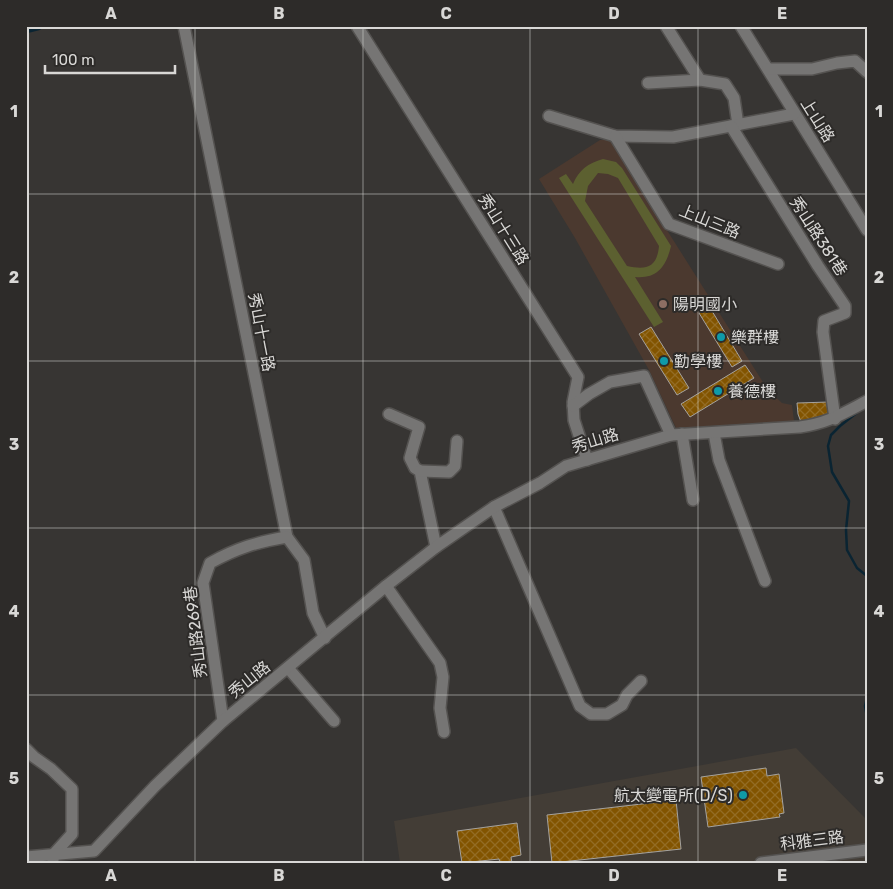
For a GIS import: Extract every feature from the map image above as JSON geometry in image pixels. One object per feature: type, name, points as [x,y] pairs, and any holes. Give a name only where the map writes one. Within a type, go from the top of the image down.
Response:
[{"type":"street","name":"秀山十一路","points":[[184,26],[288,537],[304,560],[314,614],[325,638]]},
{"type":"street","name":"秀山十三路","points":[[357,26],[578,377],[573,406],[574,420],[587,460]]},
{"type":"street","points":[[666,26],[700,80]]},
{"type":"street","name":"上山路","points":[[741,26],[867,230]]},
{"type":"street","points":[[768,69],[812,69],[855,61],[867,72]]},
{"type":"street","points":[[648,83],[700,80],[726,84],[734,98],[734,125]]},
{"type":"street","points":[[549,116],[615,136],[673,137],[794,114]]},
{"type":"street","name":"秀山路381巷","points":[[734,125],[813,258],[845,306],[845,313],[824,321],[823,332],[835,419]]},
{"type":"street","name":"上山三路","points":[[615,136],[669,224],[778,264]]},
{"type":"street","points":[[573,406],[588,394],[610,382],[644,376],[677,434],[693,500]]},
{"type":"street","name":"秀山路","points":[[26,857],[53,859],[94,851],[155,786],[223,722],[386,586],[436,547],[494,507],[540,483],[566,466],[677,434],[800,427],[821,424],[835,419],[867,401]]},
{"type":"street","points":[[389,414],[419,428],[410,458],[415,468],[420,471],[449,472],[455,466],[457,441]]},
{"type":"street","points":[[714,432],[719,460],[765,581]]},
{"type":"street","points":[[420,471],[436,547]]},
{"type":"street","points":[[494,507],[580,706],[591,714],[607,714],[622,705],[627,695],[641,681]]},
{"type":"street","name":"秀山路269巷","points":[[223,722],[203,583],[207,570],[210,563],[233,550],[261,541],[288,537]]},
{"type":"street","points":[[386,586],[440,662],[443,677],[440,708],[444,732]]},
{"type":"street","points":[[288,668],[334,721]]},
{"type":"street","points":[[26,749],[34,758],[51,769],[72,789],[72,834],[53,859]]},
{"type":"street","name":"科雅三路","points":[[760,863],[867,850]]},
{"type":"street","points":[[807,863],[867,856]]},
{"type":"shaded area","name":"陽明國小","points":[[600,140],[610,140],[768,390],[782,403],[792,405],[794,421],[676,428],[649,370],[575,238],[539,179]]},
{"type":"shaded area","points":[[796,748],[867,820],[867,863],[400,863],[394,821]]},
{"type":"green space","points":[[603,159],[616,162],[622,168],[671,246],[663,266],[655,274],[635,277],[663,322],[654,327],[559,178],[566,174],[573,184],[581,171],[588,165]],"holes":[[[598,173],[618,178],[659,246],[656,259],[649,266],[640,268],[627,266],[585,201],[588,186]]]},
{"type":"building","name":"樂群樓","points":[[709,306],[742,361],[732,367],[699,313]]},
{"type":"building","name":"勤學樓","points":[[651,327],[689,388],[677,395],[639,334]]},
{"type":"building","name":"養德樓","points":[[745,365],[754,378],[690,417],[681,404]]},
{"type":"building","points":[[829,402],[830,413],[816,419],[801,422],[797,403]]},
{"type":"building","name":"航太變電所(D/S)","points":[[766,768],[767,776],[779,774],[784,813],[779,814],[780,817],[708,827],[701,777]]},
{"type":"building","points":[[676,800],[681,849],[552,863],[547,815]]},
{"type":"building","points":[[517,823],[521,855],[511,857],[512,863],[500,863],[499,859],[462,863],[457,831]]},
{"type":"waterway","points":[[26,29],[38,26]]},
{"type":"waterway","points":[[859,411],[831,435],[828,446],[832,472],[849,501],[846,530],[847,550],[857,568],[867,576]]},
{"type":"waterway","points":[[867,697],[865,706],[867,717]]},
{"type":"place","name":"陽明國小","points":[[663,304]]},
{"type":"place","name":"樂群樓","points":[[721,337]]},
{"type":"place","name":"勤學樓","points":[[664,361]]},
{"type":"place","name":"養德樓","points":[[718,391]]},
{"type":"place","name":"航太變電所(D/S)","points":[[743,795]]}]
